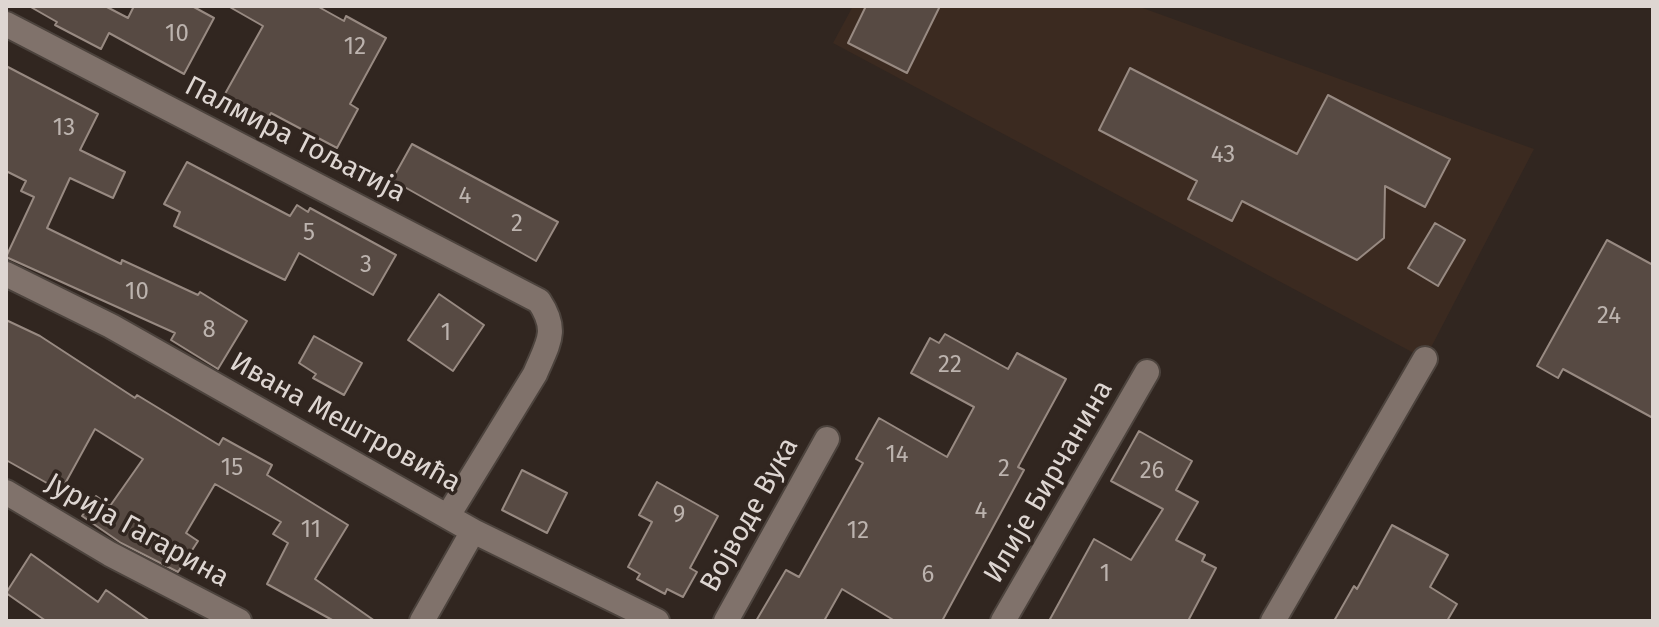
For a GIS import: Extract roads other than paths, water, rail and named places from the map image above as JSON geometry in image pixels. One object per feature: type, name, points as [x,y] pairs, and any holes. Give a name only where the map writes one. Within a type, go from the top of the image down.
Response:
[{"type":"street","name":"Палмира Тољатија","points":[[6,24],[539,301],[550,319],[552,333],[535,374],[449,514]]},
{"type":"street","name":"Ивана Мештровића","points":[[6,274],[111,326],[449,514],[473,531],[657,621]]},
{"type":"street","points":[[1273,621],[1425,359]]},
{"type":"street","name":"Илије Бирчанина","points":[[1003,621],[1147,372]]},
{"type":"street","name":"Војводе Вука","points":[[726,621],[827,439]]},
{"type":"street","name":"Јурија Гагарина","points":[[6,492],[223,618]]},
{"type":"street","points":[[422,621],[473,531]]}]
